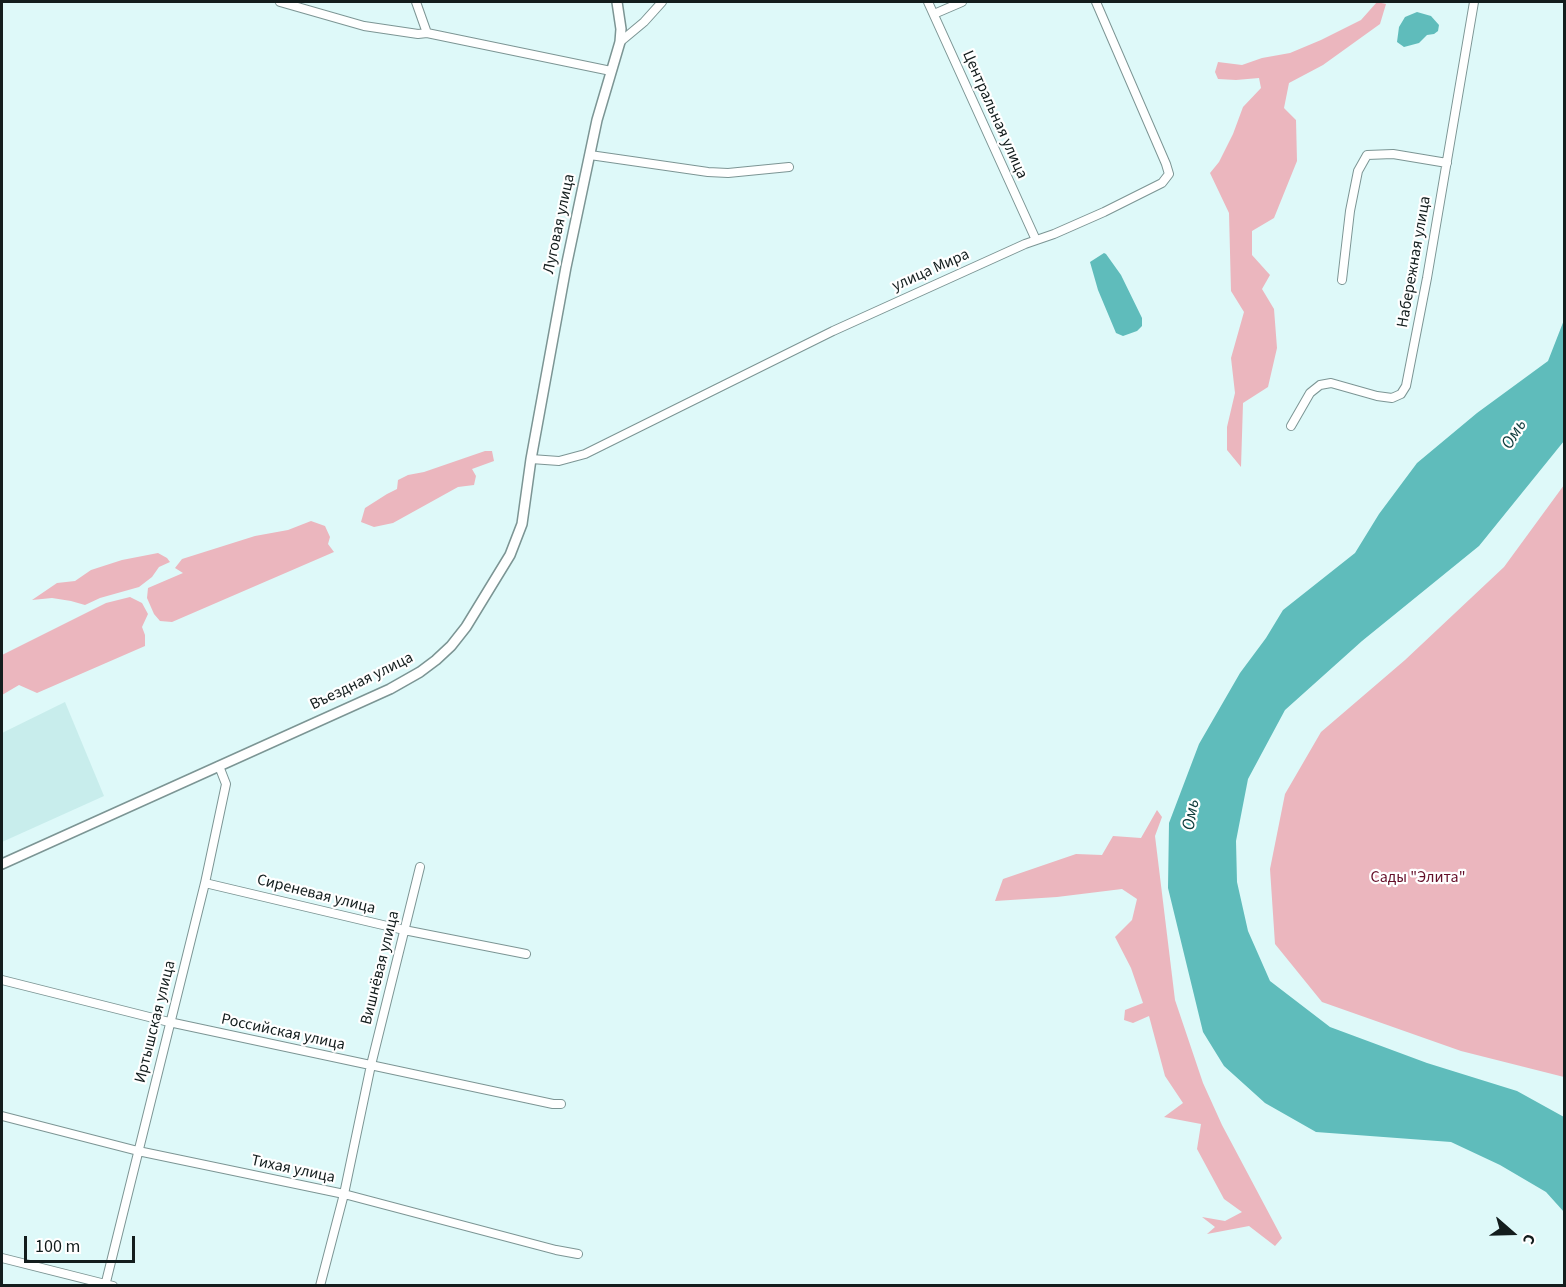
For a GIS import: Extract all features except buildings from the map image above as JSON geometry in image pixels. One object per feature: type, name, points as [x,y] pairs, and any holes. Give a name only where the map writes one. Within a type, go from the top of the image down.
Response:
[{"type":"street","points":[[280,2],[364,26],[407,33],[428,33],[611,71]]},
{"type":"street","points":[[416,2],[428,33]]},
{"type":"street","name":"Луговая улица","points":[[531,457],[566,267],[590,155],[603,96],[620,42],[621,29],[617,2]]},
{"type":"street","points":[[620,42],[644,22],[662,2]]},
{"type":"street","name":"Центральная улица","points":[[928,2],[1036,240]]},
{"type":"street","points":[[934,14],[962,2]]},
{"type":"street","name":"улица Мира","points":[[531,457],[559,461],[585,454],[833,331],[1141,195],[1162,183],[1169,174],[1096,2]]},
{"type":"street","name":"Набережная улица","points":[[1291,426],[1310,393],[1320,386],[1330,383],[1392,398],[1401,394],[1406,386],[1474,2]]},
{"type":"street","points":[[1342,280],[1350,211],[1358,171],[1367,155],[1393,153],[1447,163]]},
{"type":"street","points":[[590,155],[708,172],[728,173],[789,167]]},
{"type":"street","name":"Въездная улица","points":[[2,864],[390,689],[420,672],[451,646],[495,582],[516,540],[525,502],[531,457]]},
{"type":"street","name":"Иртышская улица","points":[[107,1285],[169,1022],[205,883],[226,784],[219,766]]},
{"type":"street","name":"Вишнёвая улица","points":[[320,1286],[344,1194],[371,1065],[420,867]]},
{"type":"street","name":"Сиреневая улица","points":[[205,883],[404,930],[526,954]]},
{"type":"street","name":"Российская улица","points":[[2,980],[169,1022],[561,1104]]},
{"type":"street","name":"Тихая улица","points":[[2,1116],[138,1151],[344,1194],[578,1254]]},
{"type":"street","points":[[2,1258],[107,1285]]},
{"type":"shaded area","points":[[65,702],[104,796],[2,842],[2,733]]},
{"type":"green space","points":[[1377,2],[1386,4],[1380,24],[1323,65],[1289,83],[1284,108],[1296,120],[1297,161],[1274,218],[1252,231],[1252,255],[1270,275],[1262,289],[1274,309],[1277,348],[1268,387],[1243,403],[1241,467],[1227,450],[1227,427],[1235,393],[1231,358],[1244,312],[1231,291],[1229,213],[1210,173],[1219,162],[1233,134],[1243,107],[1261,88],[1259,78],[1218,79],[1215,72],[1218,62],[1242,65],[1262,58],[1290,53],[1321,40],[1361,20]]},
{"type":"green space","points":[[485,451],[492,451],[494,461],[472,469],[476,476],[474,485],[458,487],[393,523],[374,527],[361,522],[365,508],[397,489],[398,480]]},
{"type":"green space","name":"Сады \"Элита\"","points":[[1564,485],[1564,1077],[1461,1051],[1322,1002],[1275,944],[1270,869],[1285,794],[1321,732],[1405,660],[1504,567]]},
{"type":"green space","points":[[311,521],[325,526],[330,537],[328,544],[334,552],[172,622],[160,621],[154,614],[147,598],[148,588],[183,573],[175,568],[182,559],[255,536],[288,530]]},
{"type":"green space","points":[[158,553],[170,562],[159,567],[152,577],[139,587],[100,598],[85,605],[52,598],[32,600],[57,583],[75,581],[91,570],[122,560]]},
{"type":"green space","points":[[130,597],[142,603],[148,614],[142,627],[145,646],[37,693],[19,685],[2,695],[2,655],[106,603]]},
{"type":"green space","points":[[1157,810],[1162,817],[1155,836],[1175,1000],[1203,1083],[1222,1125],[1282,1238],[1275,1246],[1249,1226],[1207,1234],[1215,1227],[1202,1217],[1225,1221],[1242,1212],[1224,1199],[1197,1149],[1201,1124],[1164,1117],[1183,1103],[1165,1076],[1149,1016],[1133,1023],[1124,1020],[1125,1010],[1143,1003],[1131,968],[1115,937],[1132,920],[1137,899],[1122,889],[1057,897],[995,901],[1003,879],[1076,854],[1102,855],[1113,836],[1141,838]]},
{"type":"water","points":[[1417,12],[1431,16],[1439,25],[1438,31],[1427,35],[1419,43],[1404,47],[1397,42],[1399,27],[1405,17]]},
{"type":"water","points":[[1104,253],[1121,275],[1142,318],[1142,326],[1137,331],[1123,336],[1116,333],[1098,290],[1090,262]]},
{"type":"water","name":"Омь","points":[[1564,320],[1564,441],[1479,546],[1362,641],[1285,710],[1248,779],[1236,841],[1237,882],[1248,931],[1270,981],[1330,1027],[1427,1063],[1517,1091],[1564,1117],[1564,1212],[1546,1192],[1500,1165],[1451,1142],[1316,1132],[1265,1103],[1224,1066],[1203,1032],[1168,888],[1169,823],[1199,744],[1240,673],[1283,610],[1355,553],[1379,514],[1417,463],[1477,413],[1548,361]]}]
